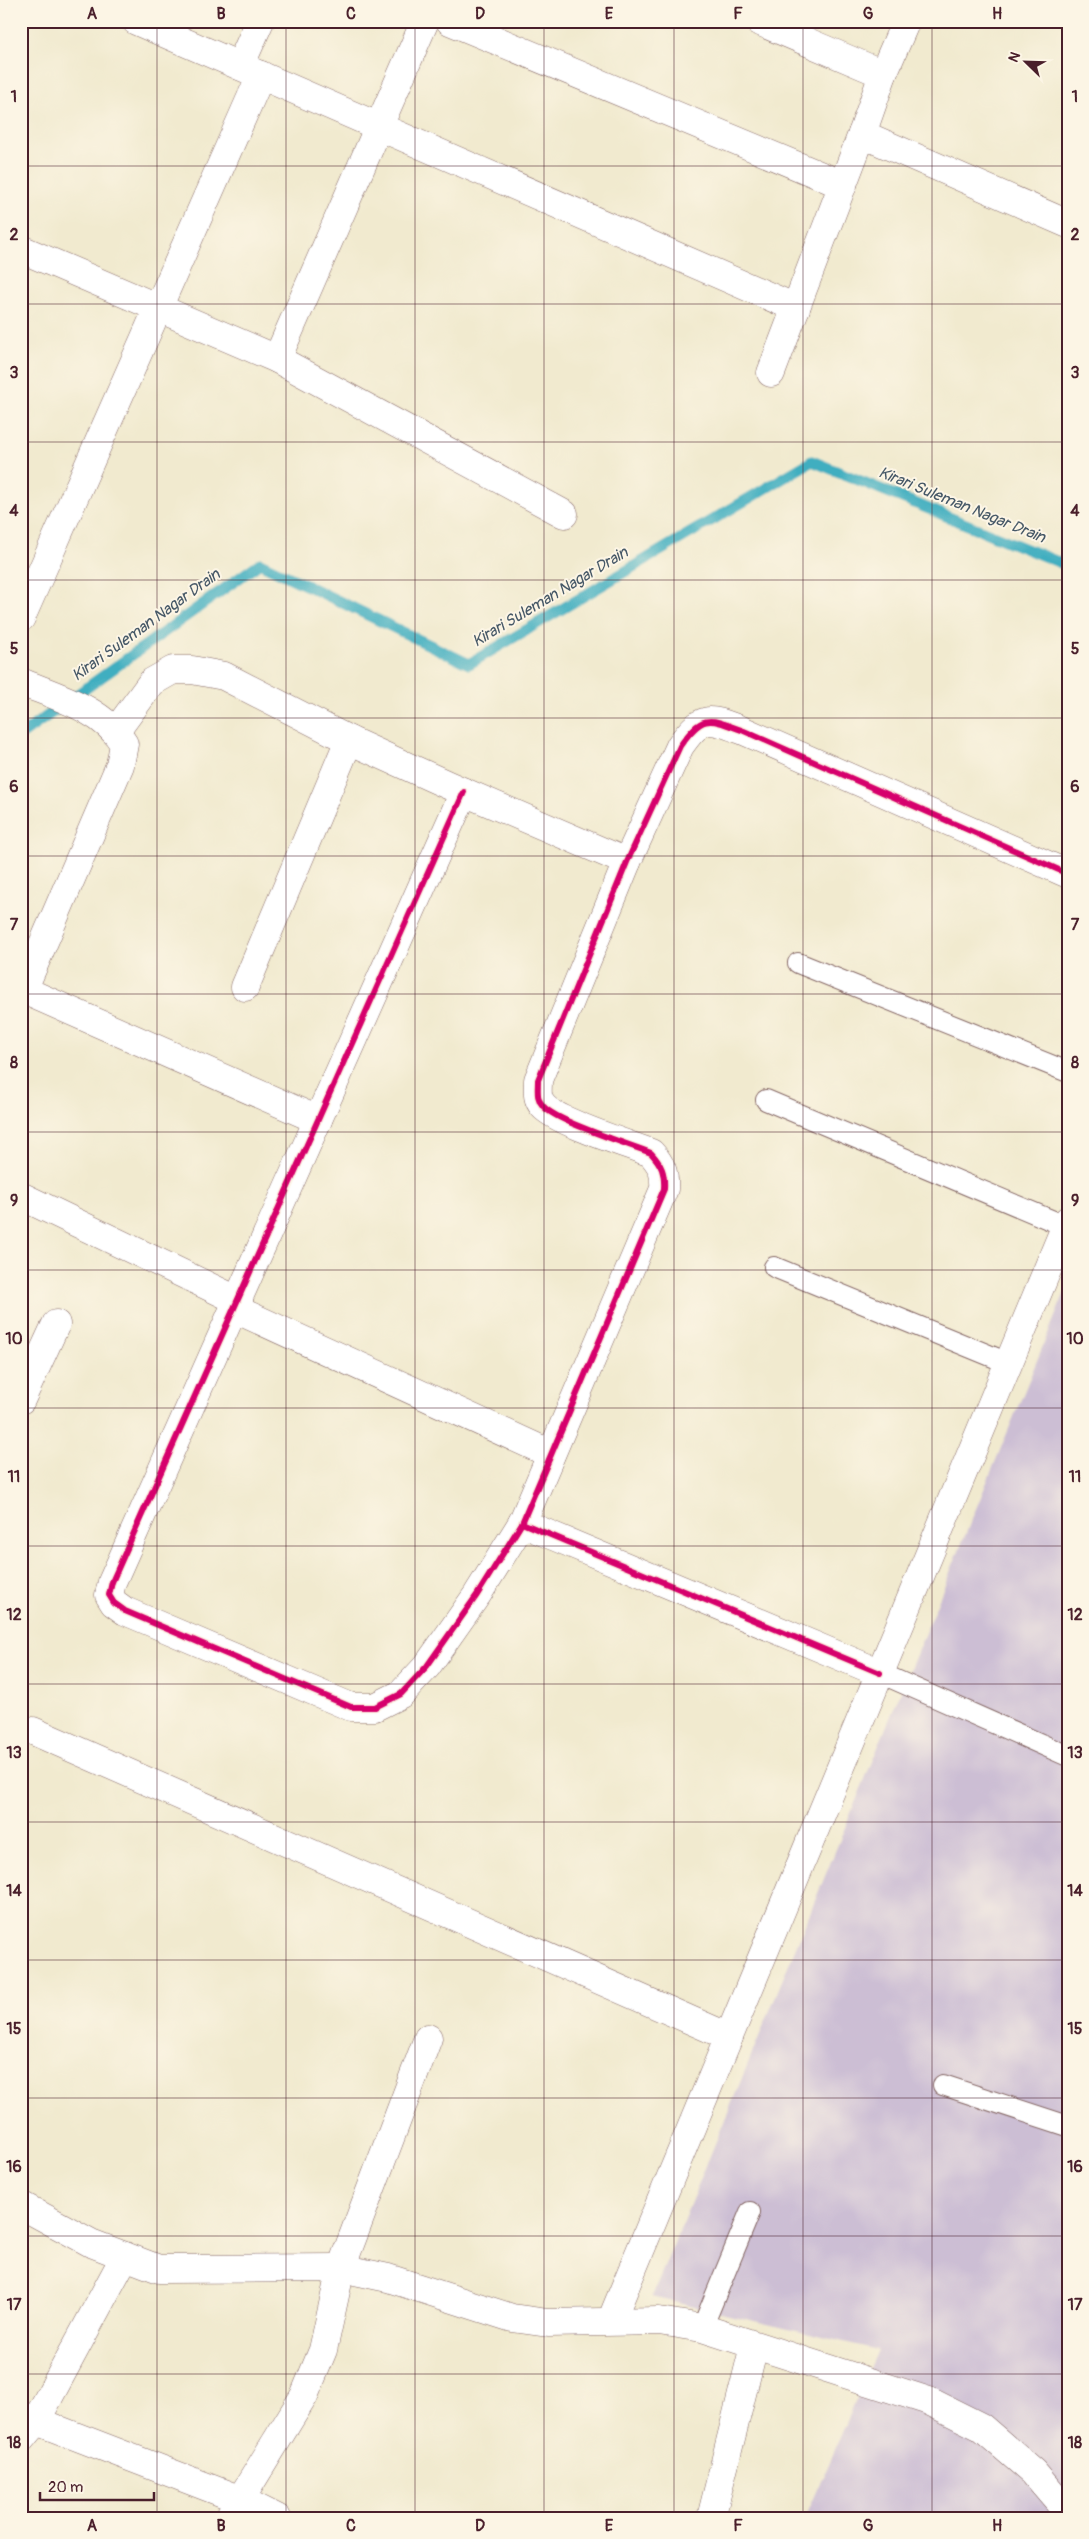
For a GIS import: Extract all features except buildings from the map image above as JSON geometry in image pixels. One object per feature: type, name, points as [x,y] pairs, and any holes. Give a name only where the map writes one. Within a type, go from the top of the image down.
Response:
[{"type":"street","points":[[136,21],[796,308]]},
{"type":"street","points":[[21,618],[158,308],[250,70],[260,21]]},
{"type":"street","points":[[277,358],[425,21]]},
{"type":"street","points":[[450,21],[843,185]]},
{"type":"street","points":[[758,21],[883,74]]},
{"type":"street","points":[[771,373],[883,74],[906,21]]},
{"type":"street","points":[[862,134],[1068,224]]},
{"type":"street","points":[[21,250],[277,358],[564,514]]},
{"type":"street","points":[[107,723],[152,682],[173,670],[192,670],[224,676],[349,740],[627,862]]},
{"type":"street","points":[[23,683],[107,723],[124,744],[120,765],[22,992],[318,1120]]},
{"type":"street","points":[[464,792],[112,1582],[109,1596],[114,1603],[125,1611],[351,1707],[375,1707],[401,1694],[426,1666],[477,1595],[522,1523],[664,1189],[665,1176],[661,1164],[651,1153],[562,1118],[544,1108],[537,1097],[538,1080],[627,862],[680,746],[692,728],[706,720],[721,722],[744,730],[1068,874]]},
{"type":"street","points":[[245,988],[349,740]]},
{"type":"street","points":[[21,1196],[237,1305],[551,1454]]},
{"type":"street","points":[[612,2321],[1008,1363],[1067,1225]]},
{"type":"street","points":[[21,1400],[56,1324]]},
{"type":"street","points":[[522,1523],[880,1673]]},
{"type":"street","points":[[33,1731],[729,2037]]},
{"type":"street","points":[[235,2509],[304,2396],[323,2350],[341,2268],[428,2038]]},
{"type":"street","points":[[21,2205],[91,2243],[159,2270],[341,2268],[388,2278],[512,2318],[548,2324],[659,2321],[702,2328],[929,2401],[981,2427],[1034,2472],[1068,2513]]},
{"type":"street","points":[[125,2256],[28,2430],[235,2509],[277,2518]]},
{"type":"street","points":[[711,2518],[754,2346]]},
{"type":"lane","points":[[798,963],[1068,1072]]},
{"type":"lane","points":[[766,1100],[1067,1225]]},
{"type":"lane","points":[[774,1267],[1008,1363]]},
{"type":"lane","points":[[880,1673],[1068,1756]]},
{"type":"lane","points":[[944,2085],[1068,2126]]},
{"type":"lane","points":[[702,2328],[750,2212]]},
{"type":"shaded area","points":[[1068,1285],[1068,2518],[805,2518],[878,2350],[652,2297]]},
{"type":"waterway","name":"Kirari Suleman Nagar Drain","points":[[21,735],[260,563],[469,664],[812,461],[1068,566]]},
{"type":"cycle path","points":[[522,1523],[664,1189],[662,1170],[658,1161],[651,1153],[577,1126],[551,1112],[539,1100],[538,1080],[627,862],[680,746],[688,735],[701,723],[708,721],[722,723],[744,731],[1068,874]]},
{"type":"cycle path","points":[[464,792],[112,1582],[109,1595],[114,1603],[125,1611],[351,1707],[375,1707],[401,1694],[427,1666],[477,1595],[522,1523],[880,1673]]}]
